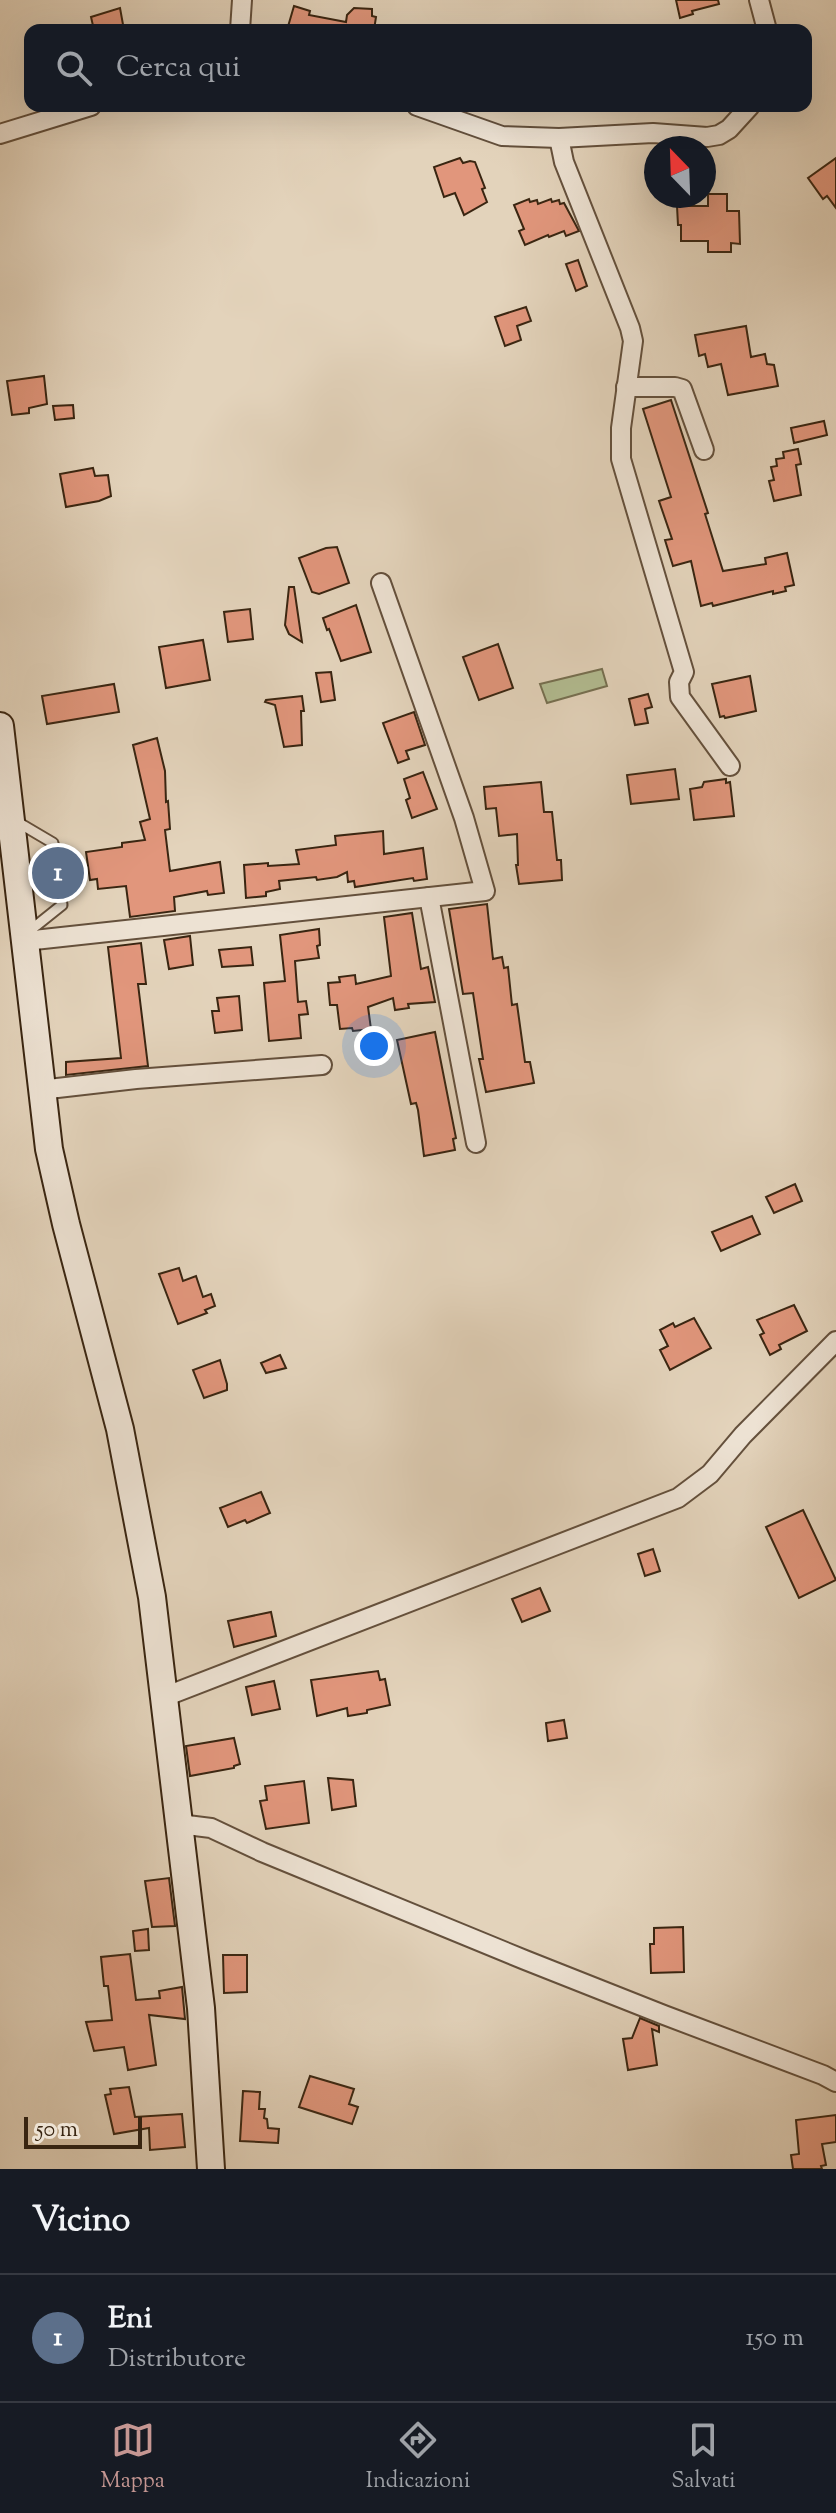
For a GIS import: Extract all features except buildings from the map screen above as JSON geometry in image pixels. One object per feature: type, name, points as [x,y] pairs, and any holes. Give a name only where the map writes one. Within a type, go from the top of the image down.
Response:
[{"type":"main road","points":[[0,726],[49,1149],[120,1429],[152,1597],[201,2008],[211,2169]]},
{"type":"street","points":[[240,24],[242,0]]},
{"type":"street","points":[[759,0],[765,24]]},
{"type":"street","points":[[0,134],[72,112]]},
{"type":"street","points":[[434,112],[502,136],[559,138],[653,133],[707,137],[729,129],[745,112]]},
{"type":"street","points":[[559,138],[564,162],[633,341],[621,428],[621,459],[684,672],[679,682],[680,697],[730,766]]},
{"type":"street","points":[[626,387],[682,389],[704,450]]},
{"type":"street","points":[[24,938],[485,891],[464,818],[381,583]]},
{"type":"street","points":[[429,897],[476,1143]]},
{"type":"street","points":[[40,1090],[136,1079],[322,1065]]},
{"type":"street","points":[[164,1697],[678,1498],[710,1474],[743,1435],[836,1341]]},
{"type":"street","points":[[179,1824],[211,1828],[525,1960],[836,2082]]},
{"type":"lane","points":[[11,818],[53,843],[62,905],[24,938]]},
{"type":"green space","points":[[602,669],[607,686],[547,703],[540,684]]},
{"type":"place","name":"Eni","points":[[58,873]]}]
